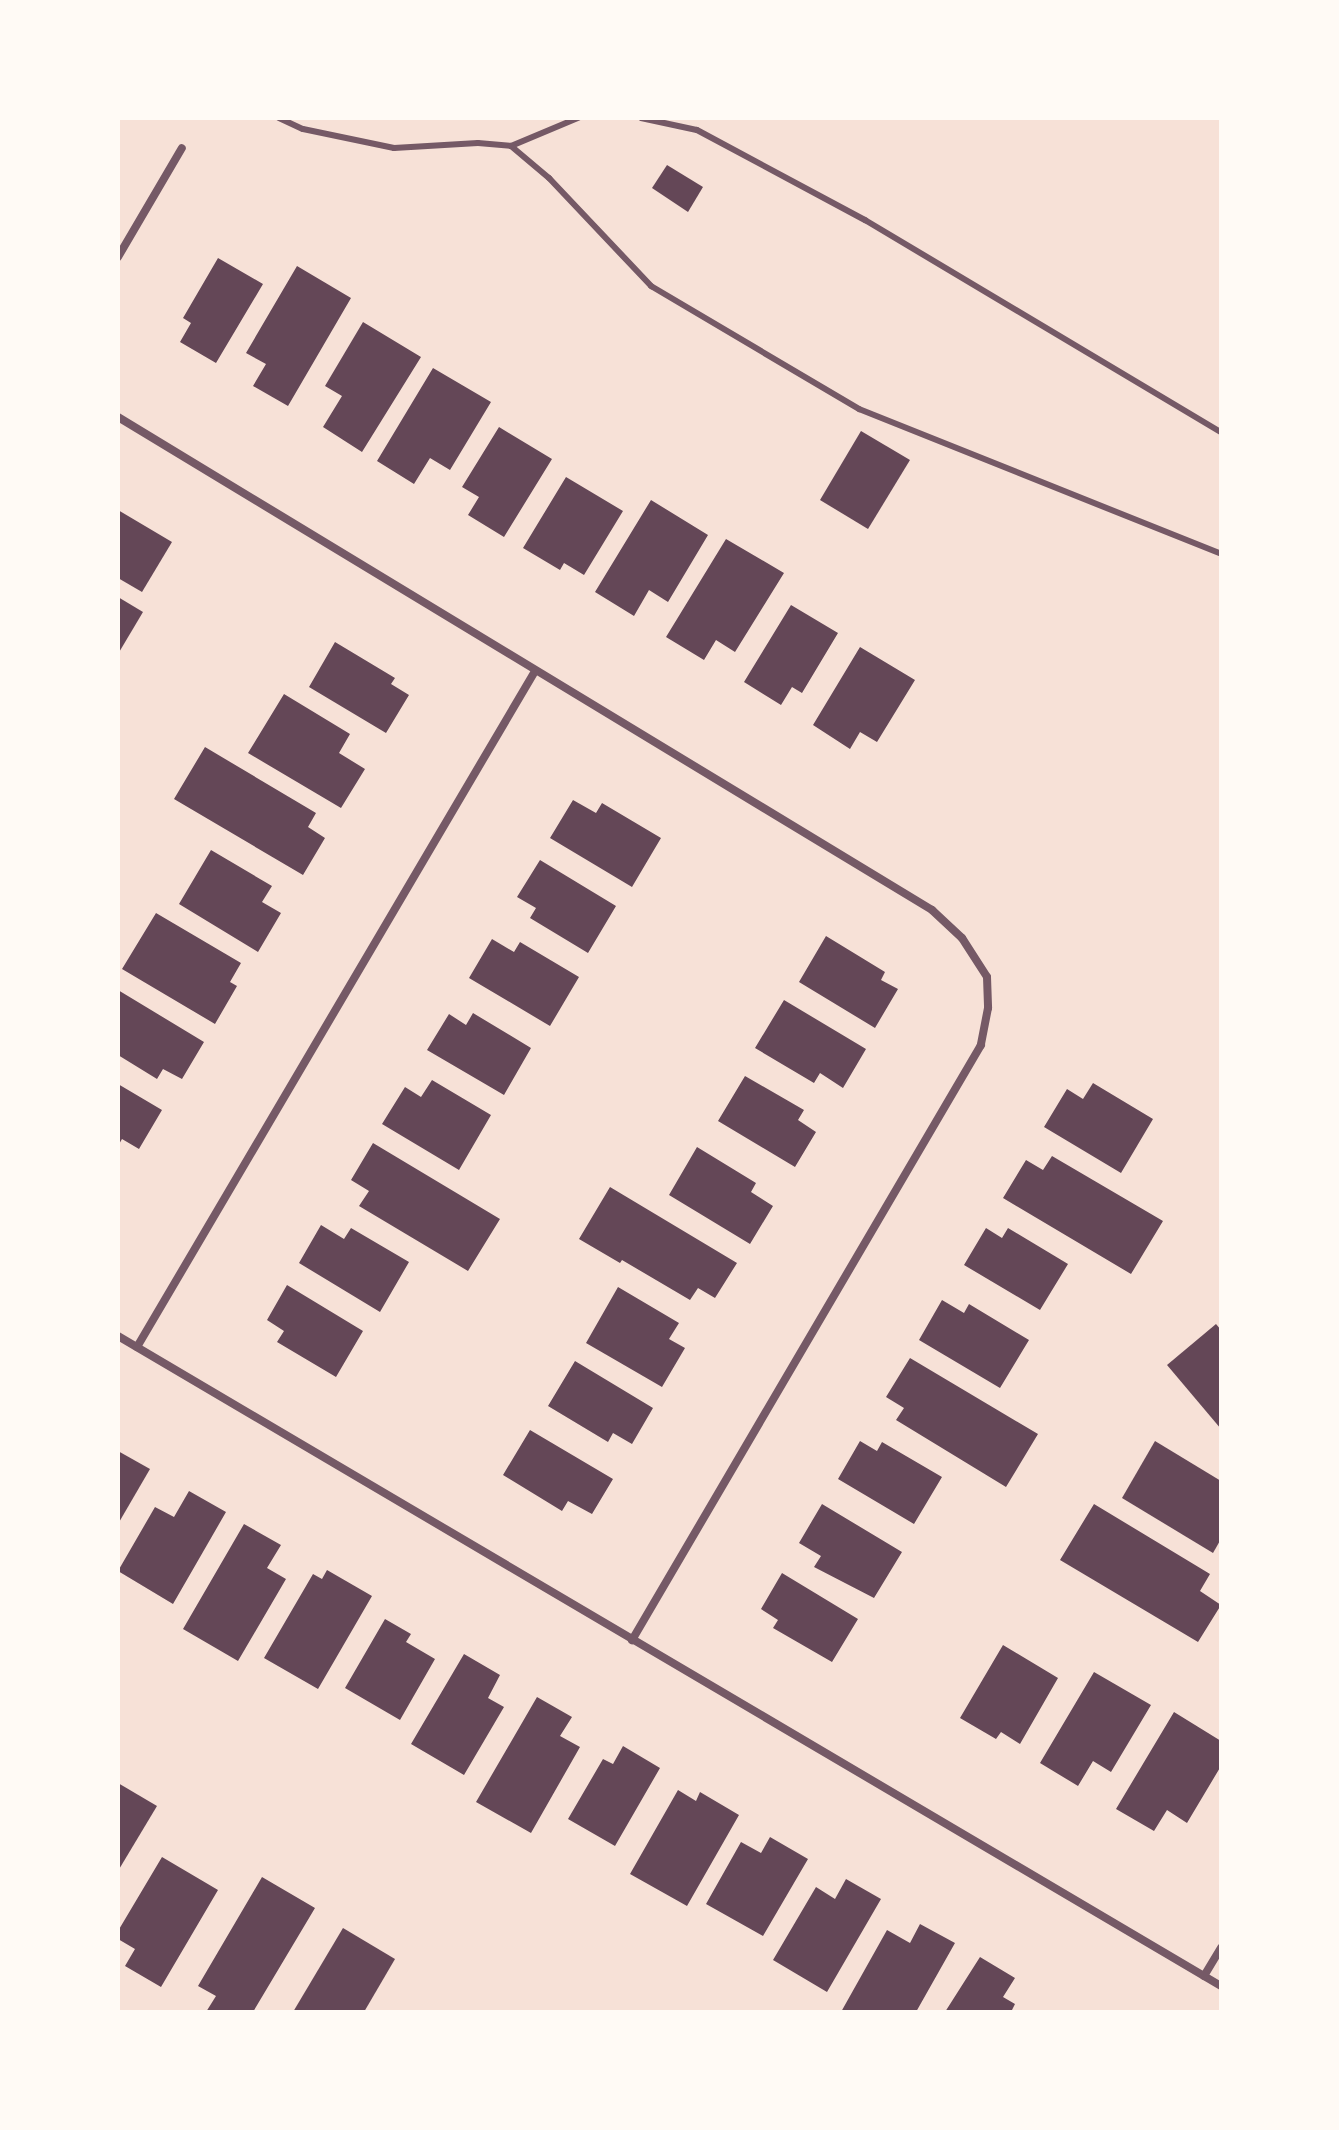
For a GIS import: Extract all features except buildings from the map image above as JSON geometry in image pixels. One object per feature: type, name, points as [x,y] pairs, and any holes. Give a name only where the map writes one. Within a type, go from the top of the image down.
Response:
[{"type":"street","points":[[118,257],[182,148]]},
{"type":"street","points":[[118,417],[932,910],[962,938],[987,977],[988,1008],[977,1053],[632,1640]]},
{"type":"street","points":[[137,1347],[535,671]]},
{"type":"street","points":[[118,1336],[1221,1986]]},
{"type":"street","points":[[1204,1976],[1221,1948]]},
{"type":"lane","points":[[279,118],[303,129],[394,148],[478,143],[511,146],[578,118]]},
{"type":"lane","points":[[641,118],[697,130],[865,220],[1221,432]]},
{"type":"lane","points":[[511,146],[549,178],[651,286],[859,409],[1221,554]]}]
